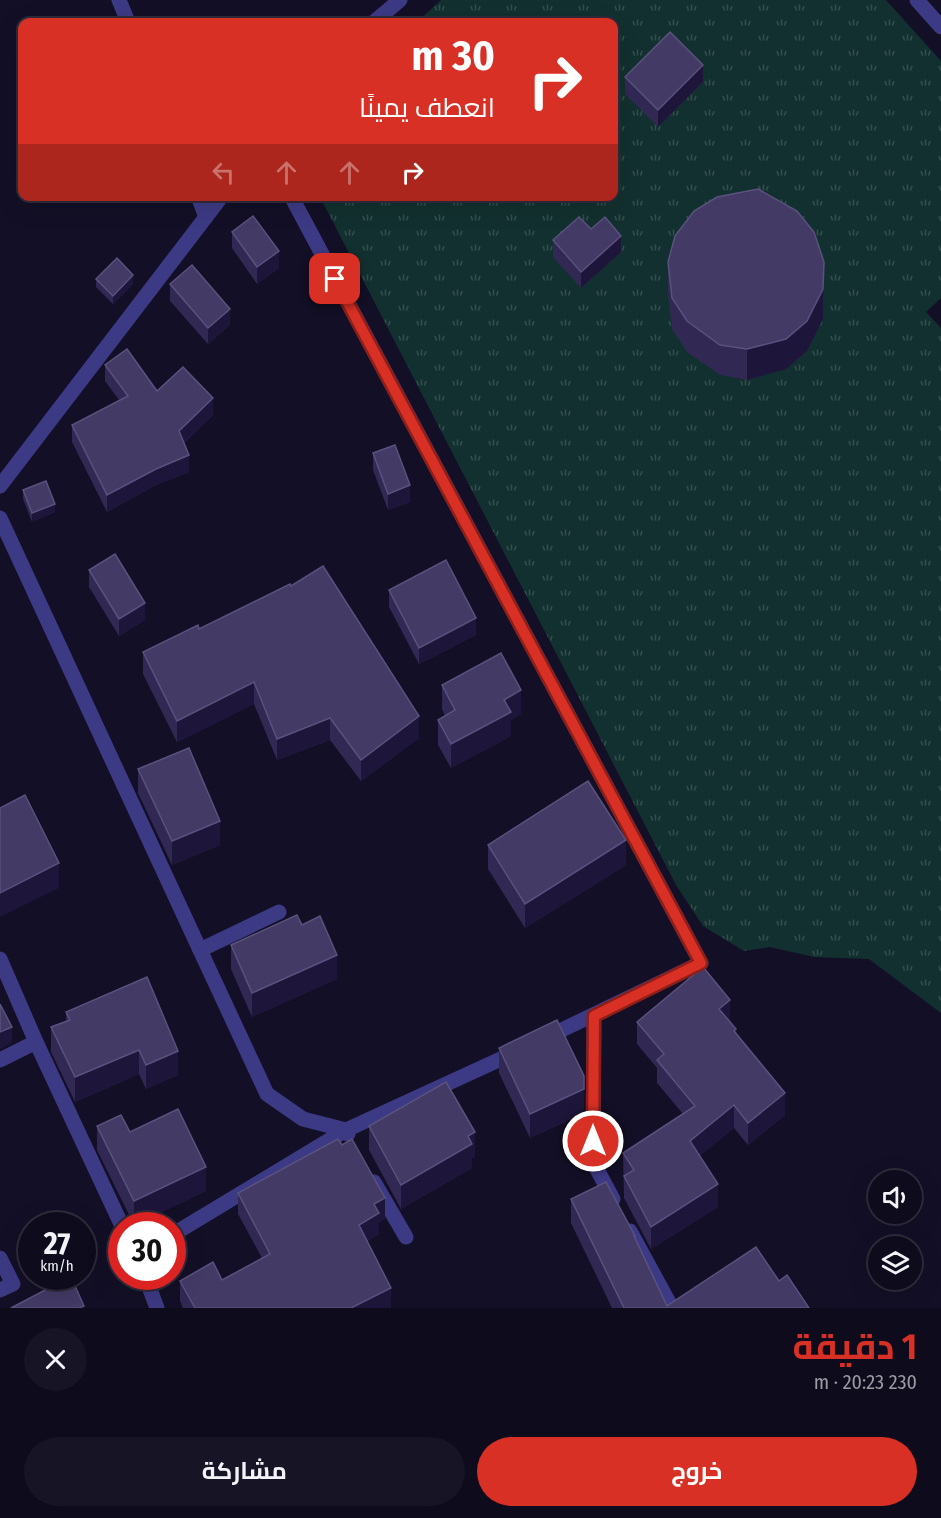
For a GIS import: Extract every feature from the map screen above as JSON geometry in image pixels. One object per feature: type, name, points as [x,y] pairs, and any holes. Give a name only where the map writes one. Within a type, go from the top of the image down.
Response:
[{"type":"street","points":[[119,0],[126,18]]},
{"type":"street","points":[[379,18],[400,0]]},
{"type":"street","points":[[917,0],[941,27]]},
{"type":"street","points":[[200,201],[206,217]]},
{"type":"street","points":[[0,486],[218,201]]},
{"type":"street","points":[[186,1227],[346,1130],[594,1016],[701,963],[294,201]]},
{"type":"street","points":[[0,518],[267,1094],[303,1119],[346,1130],[356,1149]]},
{"type":"street","points":[[200,950],[279,912]]},
{"type":"street","points":[[0,960],[115,1212]]},
{"type":"street","points":[[594,1016],[593,1162],[672,1308]]},
{"type":"street","points":[[0,1060],[36,1042]]},
{"type":"street","points":[[367,1169],[406,1238]]},
{"type":"street","points":[[0,1258],[13,1284],[0,1290]]},
{"type":"street","points":[[150,1290],[157,1308]]},
{"type":"green space","points":[[441,0],[886,0],[941,61],[941,298],[926,312],[941,328],[941,1013],[869,959],[814,957],[770,947],[744,951],[703,926],[676,885],[322,201],[618,201],[618,18],[421,18]]},
{"type":"building","points":[[670,32],[703,65],[658,110],[625,77]]},
{"type":"building","points":[[758,189],[797,211],[814,232],[824,262],[823,289],[807,321],[786,339],[747,349],[720,345],[687,321],[672,298],[668,262],[675,236],[694,211],[717,197]]},
{"type":"building","points":[[253,216],[279,251],[257,267],[232,232]]},
{"type":"building","points":[[579,217],[591,229],[605,217],[621,236],[581,272],[553,240]]},
{"type":"building","points":[[117,258],[133,275],[113,296],[96,279]]},
{"type":"building","points":[[192,265],[230,309],[208,328],[170,284]]},
{"type":"building","points":[[127,349],[157,391],[183,367],[213,398],[179,431],[189,455],[156,469],[107,495],[72,425],[128,396],[105,365]]},
{"type":"building","points":[[395,445],[410,485],[388,494],[373,453]]},
{"type":"building","points":[[46,481],[55,504],[32,513],[23,490]]},
{"type":"building","points":[[115,554],[145,603],[119,619],[89,570]]},
{"type":"building","points":[[446,560],[476,618],[419,648],[389,590]]},
{"type":"building","points":[[323,566],[419,716],[361,760],[330,718],[277,739],[254,682],[177,721],[143,652],[198,625],[199,629],[290,584],[291,586]]},
{"type":"building","points":[[501,653],[521,690],[504,700],[511,712],[451,744],[438,720],[455,710],[442,685]]},
{"type":"building","points":[[189,748],[220,821],[172,841],[138,769]]},
{"type":"building","points":[[588,781],[626,840],[525,904],[488,845]]},
{"type":"building","points":[[25,795],[59,863],[0,893],[0,808]]},
{"type":"building","points":[[297,915],[302,925],[320,916],[337,955],[252,993],[231,945]]},
{"type":"building","points":[[703,967],[730,1000],[719,1009],[785,1093],[748,1123],[734,1105],[690,1141],[718,1184],[651,1227],[624,1176],[634,1170],[623,1153],[695,1106],[657,1060],[664,1054],[637,1022]]},
{"type":"building","points":[[147,977],[178,1051],[146,1065],[139,1050],[75,1077],[51,1027],[70,1020],[66,1012]]},
{"type":"building","points":[[0,1004],[12,1027],[0,1032]]},
{"type":"building","points":[[557,1020],[584,1076],[584,1089],[530,1114],[499,1048]]},
{"type":"building","points":[[446,1082],[475,1132],[468,1136],[472,1144],[401,1185],[369,1126]]},
{"type":"building","points":[[178,1109],[206,1167],[134,1201],[97,1126],[121,1115],[130,1132]]},
{"type":"building","points":[[338,1139],[342,1145],[352,1139],[385,1198],[374,1204],[379,1213],[359,1225],[391,1288],[351,1308],[195,1308],[185,1290],[186,1278],[213,1262],[222,1280],[270,1254],[238,1193]]},
{"type":"building","points":[[606,1182],[635,1236],[667,1306],[756,1247],[779,1281],[787,1275],[809,1308],[624,1308],[571,1199]]},
{"type":"building","points":[[45,1290],[77,1290],[84,1306],[79,1308],[11,1308]]},
{"type":"route","points":[[335,279],[701,963],[594,1016],[593,1141]]}]
